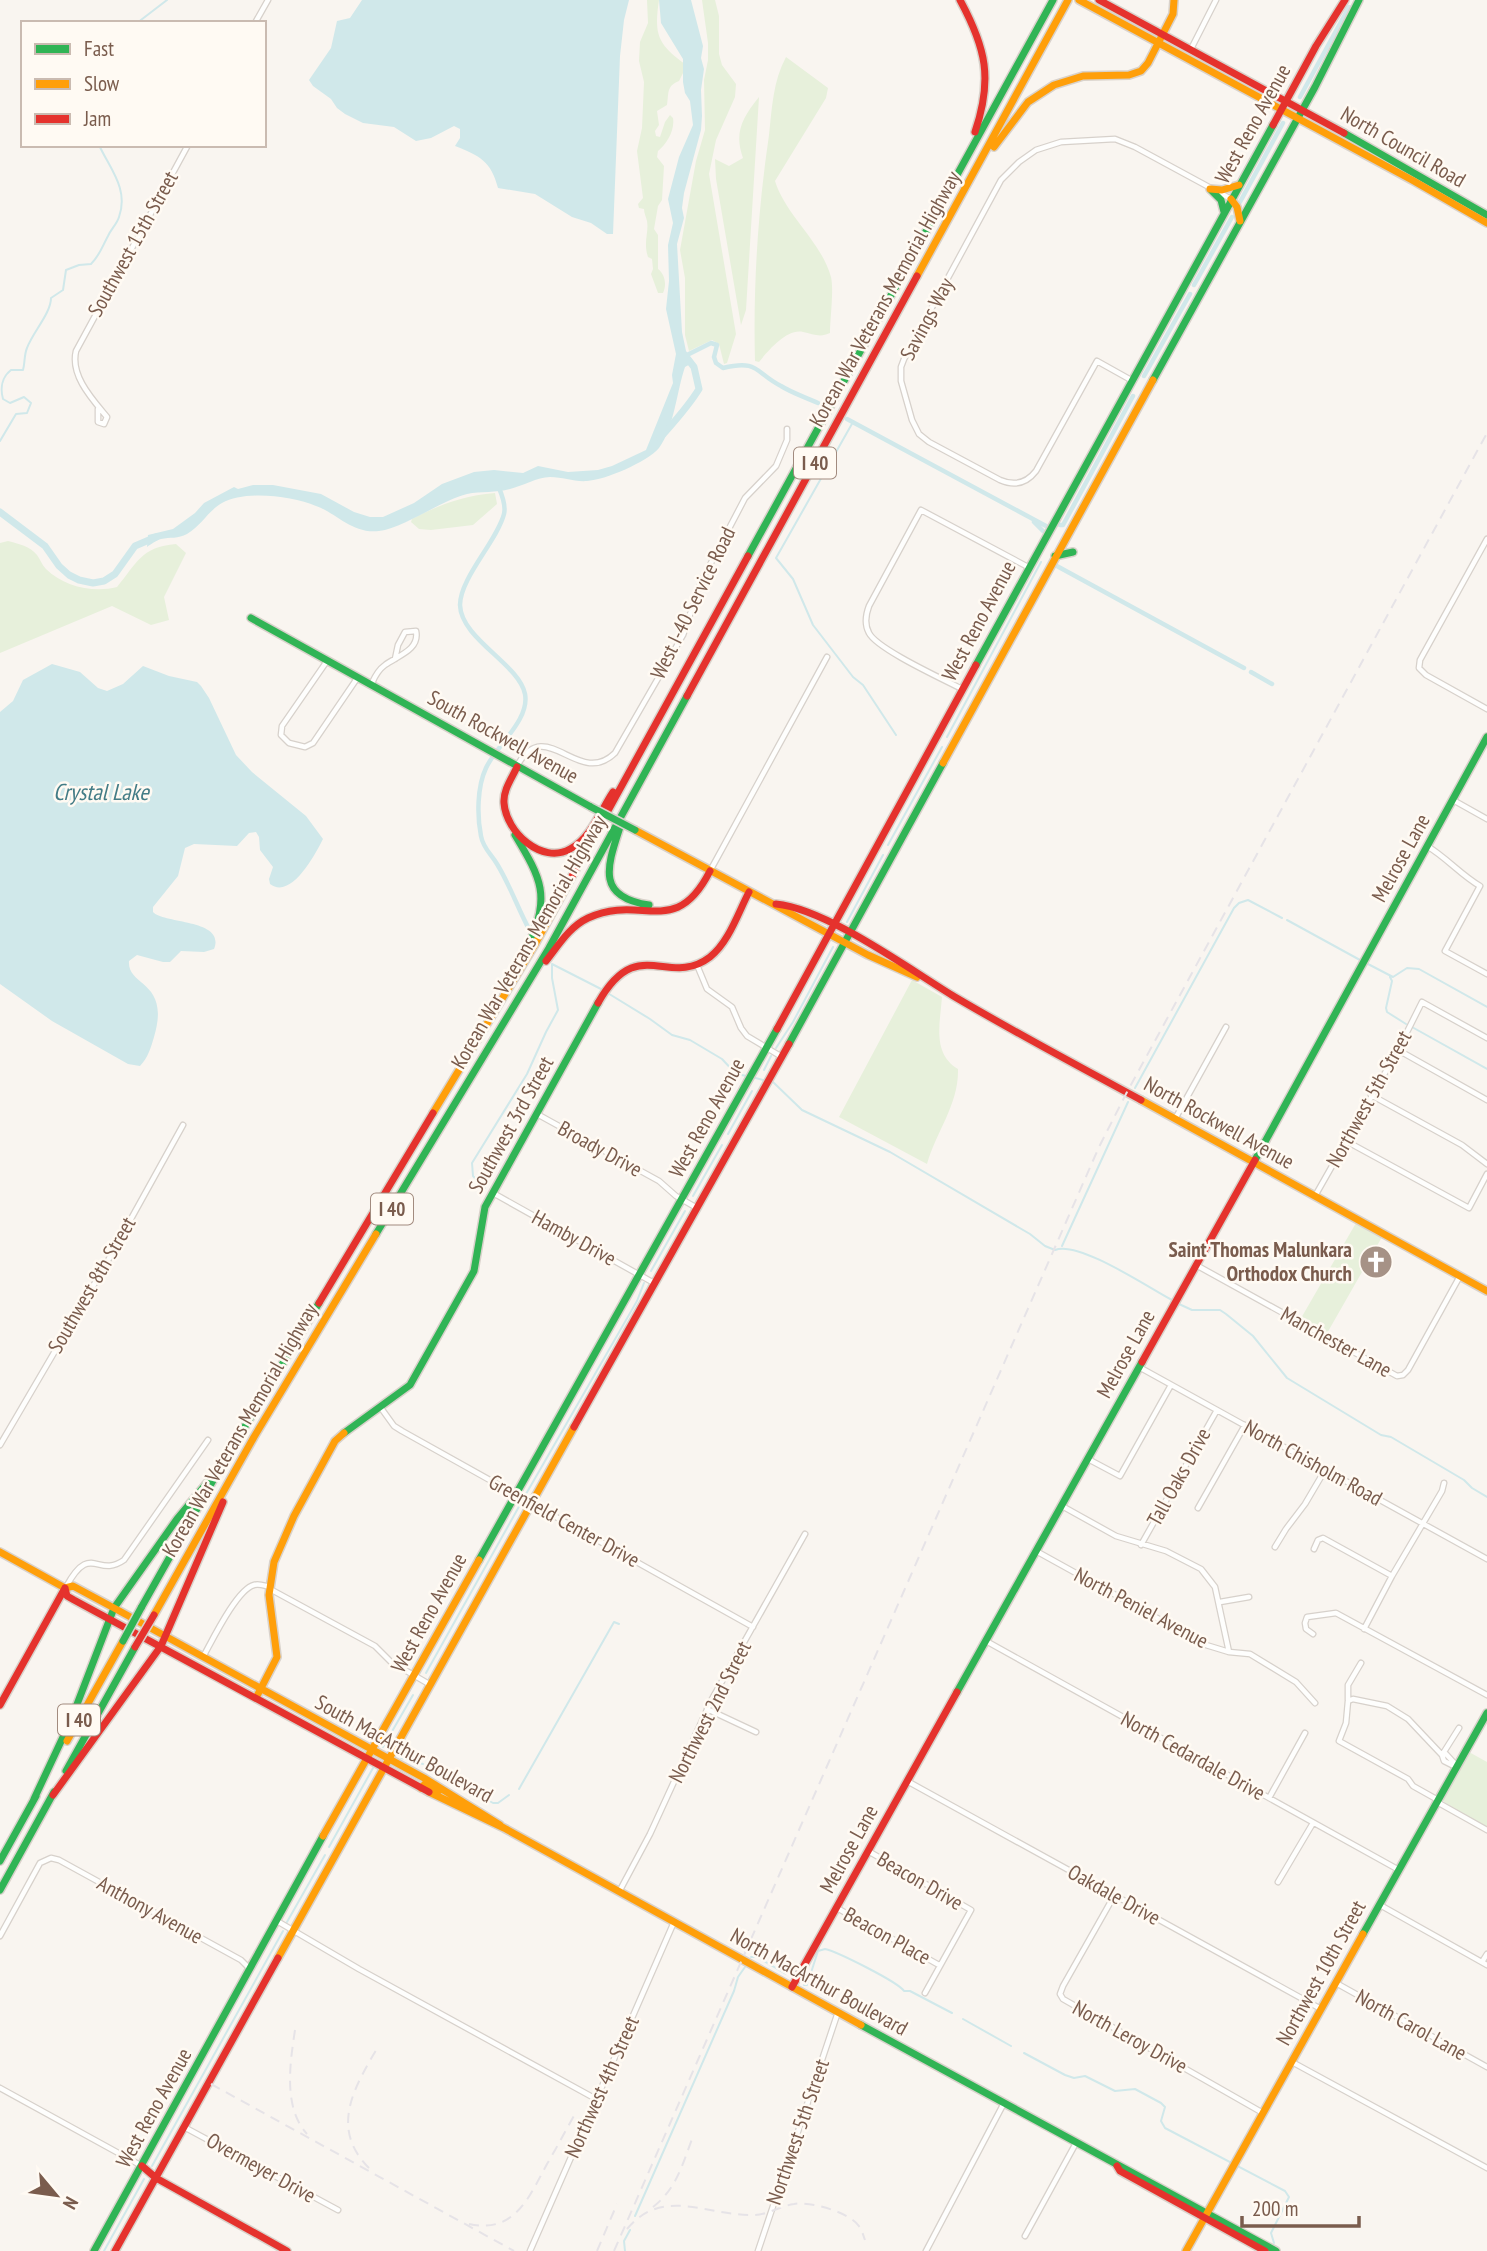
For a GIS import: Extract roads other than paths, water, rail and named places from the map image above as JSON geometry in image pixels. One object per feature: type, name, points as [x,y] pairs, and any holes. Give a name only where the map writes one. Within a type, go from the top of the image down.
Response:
[{"type":"main road","points":[[960,0],[981,43],[987,78],[984,108],[960,170]]},
{"type":"main road","name":"Korean War Veterans Memorial Highway","points":[[0,1861],[220,1468],[512,985],[1053,0]]},
{"type":"main road","name":"Korean War Veterans Memorial Highway","points":[[0,1890],[234,1472],[530,982],[1068,0]]},
{"type":"main road","name":"North Council Road","points":[[1099,0],[1302,109],[1487,215]]},
{"type":"main road","points":[[970,180],[1012,121],[1034,96],[1075,78],[1136,74],[1145,68],[1173,14],[1174,0]]},
{"type":"main road","name":"North Council Road","points":[[1081,1],[1487,223]]},
{"type":"main road","name":"West Reno Avenue","points":[[94,2251],[318,1846],[835,926],[1028,567],[1231,199],[1286,101],[1353,1]]},
{"type":"main road","name":"West Reno Avenue","points":[[115,2251],[893,856],[1147,388],[1297,119],[1353,1]]},
{"type":"main road","points":[[1186,59],[1194,55],[1202,57]]},
{"type":"main road","points":[[1214,74],[1218,65]]},
{"type":"main road","points":[[1210,189],[1222,190],[1240,184]]},
{"type":"main road","points":[[1210,189],[1221,200],[1224,212]]},
{"type":"main road","points":[[1231,199],[1237,207],[1240,221]]},
{"type":"main road","points":[[1184,285],[1200,294]]},
{"type":"main road","points":[[1131,380],[1147,388]]},
{"type":"main road","points":[[1055,556],[1073,552]]},
{"type":"main road","name":"South Rockwell Avenue","points":[[251,618],[372,683],[517,767],[776,904]]},
{"type":"main road","name":"Melrose Lane","points":[[792,1987],[1254,1162],[1487,737]]},
{"type":"main road","points":[[936,738],[952,746]]},
{"type":"main road","points":[[517,767],[505,795],[506,812],[521,836],[531,846],[546,853],[558,853],[570,849],[582,838],[639,757]]},
{"type":"main road","points":[[512,985],[539,923],[543,902],[537,873],[504,819],[500,804],[502,790],[517,767]]},
{"type":"main road","points":[[629,803],[608,863],[611,885],[618,894],[632,903],[643,905],[678,903],[691,895],[710,871]]},
{"type":"main road","points":[[877,847],[893,856]]},
{"type":"main road","points":[[530,982],[569,932],[581,922],[608,912],[684,908],[699,894],[710,871]]},
{"type":"main road","points":[[697,965],[719,946],[749,892]]},
{"type":"main road","name":"North Rockwell Avenue","points":[[776,904],[794,906],[850,934],[934,985],[1486,1289]]},
{"type":"main road","name":"North Rockwell Avenue","points":[[776,904],[845,943],[934,985]]},
{"type":"main road","name":"Southwest 3rd Street","points":[[256,1698],[277,1657],[269,1606],[270,1588],[274,1562],[285,1532],[335,1441],[412,1383],[470,1280],[478,1255],[481,1218],[493,1193],[607,987],[620,972],[634,965],[680,968],[697,965]]},
{"type":"main road","points":[[716,1136],[732,1145]]},
{"type":"main road","points":[[34,1799],[66,1730],[114,1608],[177,1519],[220,1468]]},
{"type":"main road","points":[[53,1795],[162,1646],[234,1472]]},
{"type":"main road","name":"South MacArthur Boulevard","points":[[0,1552],[65,1588],[73,1586],[114,1608],[389,1759],[504,1828]]},
{"type":"main road","points":[[0,1705],[65,1588]]},
{"type":"main road","name":"South MacArthur Boulevard","points":[[65,1588],[67,1595],[312,1729],[421,1788],[504,1828]]},
{"type":"main road","name":"Northwest 10th Street","points":[[1186,2251],[1487,1713]]},
{"type":"main road","points":[[292,1718],[309,1716]]},
{"type":"main road","points":[[312,1729],[316,1724],[331,1727]]},
{"type":"main road","points":[[421,1788],[425,1784],[445,1791]]},
{"type":"main road","name":"North MacArthur Boulevard","points":[[504,1828],[1117,2166],[1124,2166],[1265,2251]]},
{"type":"main road","points":[[318,1846],[334,1856]]},
{"type":"main road","points":[[142,2166],[156,2178],[288,2251]]},
{"type":"main road","name":"North MacArthur Boulevard","points":[[1206,2215],[1276,2251]]},
{"type":"street","points":[[256,21],[268,0]]},
{"type":"street","points":[[1190,50],[1216,0]]},
{"type":"street","name":"Savings Way","points":[[1131,380],[1097,362],[1036,471],[1021,483],[1013,484],[1000,480],[929,442],[914,426],[901,381],[901,367],[1001,180],[1010,169],[1036,150],[1060,142],[1115,139],[1135,147],[1210,189]]},
{"type":"street","name":"Southwest 15th Street","points":[[98,409],[83,385],[75,361],[79,344],[187,147]]},
{"type":"street","points":[[1210,189],[1231,199]]},
{"type":"street","name":"West I-40 Service Road","points":[[517,767],[526,752],[538,746],[548,746],[579,762],[594,765],[615,754],[683,635],[701,582],[745,498],[776,466],[787,440],[787,429]]},
{"type":"street","points":[[962,689],[879,644],[868,632],[867,611],[921,510],[1028,567]]},
{"type":"street","points":[[1487,539],[1420,660],[1419,668],[1426,675],[1487,709]]},
{"type":"street","points":[[372,683],[381,668],[409,652],[417,636],[416,631],[405,632],[395,659]]},
{"type":"street","points":[[710,871],[827,657]]},
{"type":"street","points":[[327,661],[282,726],[281,735],[289,743],[305,747],[313,743],[358,677]]},
{"type":"street","points":[[1453,800],[1487,819]]},
{"type":"street","points":[[1427,846],[1480,886],[1445,951],[1487,974]]},
{"type":"street","points":[[697,965],[707,989],[732,1007],[744,1032],[782,1057]]},
{"type":"street","name":"Northwest 5th Street","points":[[1315,1196],[1398,1050],[1422,1002],[1487,1038]]},
{"type":"street","points":[[1175,1119],[1226,1027]]},
{"type":"street","points":[[1398,1050],[1487,1100]]},
{"type":"street","points":[[1371,1095],[1470,1149],[1487,1164]]},
{"type":"street","name":"Broady Drive","points":[[537,1114],[659,1181],[697,1208]]},
{"type":"street","name":"Southwest 8th Street","points":[[0,1444],[106,1264],[183,1125]]},
{"type":"street","points":[[1346,1141],[1469,1208],[1487,1174]]},
{"type":"street","name":"Hamby Drive","points":[[493,1193],[655,1283]]},
{"type":"street","name":"Manchester Lane","points":[[1196,1265],[1395,1375],[1402,1375],[1408,1370],[1460,1276]]},
{"type":"street","name":"North Chisholm Road","points":[[1139,1367],[1487,1559]]},
{"type":"street","points":[[1088,1459],[1120,1476],[1171,1385]]},
{"type":"street","name":"Greenfield Center Drive","points":[[381,1408],[394,1426],[753,1628]]},
{"type":"street","name":"Tall Oaks Drive","points":[[1141,1545],[1217,1410]]},
{"type":"street","points":[[1198,1508],[1245,1426]]},
{"type":"street","points":[[65,1588],[75,1570],[82,1564],[90,1562],[111,1566],[124,1560],[208,1440]]},
{"type":"street","points":[[1275,1547],[1325,1470]]},
{"type":"street","points":[[1364,1629],[1443,1491],[1444,1483]]},
{"type":"street","points":[[1062,1506],[1116,1535],[1167,1551],[1200,1569],[1215,1587],[1229,1652]]},
{"type":"street","name":"Northwest 2nd Street","points":[[619,1892],[650,1834],[707,1709],[805,1534]]},
{"type":"street","points":[[1314,1549],[1318,1540],[1323,1538],[1392,1576]]},
{"type":"street","name":"North Peniel Avenue","points":[[1036,1551],[1206,1645],[1229,1652],[1250,1654],[1296,1682],[1315,1703]]},
{"type":"street","points":[[203,1657],[231,1607],[251,1585],[257,1584],[270,1588],[375,1646],[391,1662],[430,1685]]},
{"type":"street","points":[[1220,1602],[1249,1597]]},
{"type":"street","points":[[1313,1634],[1306,1629],[1307,1617],[1330,1612],[1342,1615],[1487,1695]]},
{"type":"street","name":"North Cedardale Drive","points":[[986,1641],[1399,1870]]},
{"type":"street","points":[[1361,1663],[1348,1685],[1346,1723],[1339,1741],[1408,1779],[1413,1786],[1487,1830]]},
{"type":"street","points":[[1348,1701],[1353,1699],[1387,1706],[1414,1724],[1441,1755]]},
{"type":"street","points":[[707,1709],[756,1732]]},
{"type":"street","points":[[1441,1755],[1459,1728]]},
{"type":"street","points":[[1269,1798],[1305,1733]]},
{"type":"street","points":[[1441,1755],[1446,1754],[1456,1765]]},
{"type":"street","name":"Oakdale Drive","points":[[907,1781],[1321,2009]]},
{"type":"street","points":[[1278,1882],[1313,1823]]},
{"type":"street","name":"Beacon Drive","points":[[868,1851],[971,1910],[939,1965]]},
{"type":"street","name":"Anthony Avenue","points":[[0,1936],[40,1863],[46,1858],[59,1860],[78,1870],[241,1960],[251,1969]]},
{"type":"street","name":"North Leroy Drive","points":[[1114,1896],[1063,1986],[1060,1994],[1063,1999],[1263,2113]]},
{"type":"street","points":[[1379,1905],[1485,1963],[1487,1954]]},
{"type":"street","name":"Beacon Place","points":[[836,1908],[939,1965]]},
{"type":"street","points":[[277,1921],[596,2099]]},
{"type":"street","name":"Northwest 4th Street","points":[[530,2251],[674,1922]]},
{"type":"street","points":[[925,1993],[939,1965]]},
{"type":"street","name":"North Carol Lane","points":[[1336,1983],[1487,2067]]},
{"type":"street","name":"Northwest 5th Street","points":[[758,2251],[838,2012]]},
{"type":"street","points":[[1292,2061],[1487,2168]]},
{"type":"street","points":[[0,2088],[142,2166]]},
{"type":"street","points":[[926,2251],[1004,2103]]},
{"type":"street","name":"Overmeyer Drive","points":[[184,2127],[338,2210]]},
{"type":"street","points":[[1025,2236],[1076,2143]]},
{"type":"water","points":[[362,0],[629,0],[620,56],[613,234],[607,234],[591,223],[572,217],[535,194],[498,188],[488,165],[455,146],[460,138],[460,129],[454,126],[431,138],[416,141],[394,127],[363,123],[345,114],[313,86],[309,80],[331,48],[337,21],[350,18]]},
{"type":"water","points":[[659,0],[691,0],[703,46],[701,58],[704,69],[701,130],[684,193],[684,218],[677,244],[682,332],[686,351],[694,362],[685,367],[672,420],[659,448],[636,464],[595,480],[545,477],[515,488],[467,494],[400,525],[379,531],[361,529],[324,509],[294,499],[256,496],[232,499],[217,506],[187,534],[159,540],[147,547],[148,535],[173,529],[204,503],[234,487],[238,489],[253,485],[273,485],[321,494],[354,512],[370,517],[383,517],[414,503],[442,484],[474,472],[494,470],[523,473],[538,466],[568,472],[598,470],[646,450],[673,383],[676,354],[666,309],[669,281],[668,245],[673,223],[668,199],[679,157],[693,125],[690,101],[683,82],[683,59],[661,23]]},
{"type":"water","name":"Crystal Lake","points":[[52,664],[80,672],[98,688],[107,691],[123,684],[143,666],[169,676],[197,682],[209,698],[236,755],[252,772],[306,816],[323,839],[301,874],[286,886],[278,887],[270,884],[273,867],[260,850],[256,832],[249,833],[237,846],[194,844],[185,848],[178,876],[153,907],[153,912],[159,916],[203,927],[211,932],[215,939],[214,949],[204,952],[181,951],[170,962],[137,955],[129,961],[134,976],[147,987],[157,1005],[158,1018],[154,1037],[140,1066],[128,1064],[52,1021],[0,984],[0,712],[13,701],[23,680]]},
{"type":"waterway","points":[[140,21],[167,0]]},
{"type":"waterway","points":[[1300,97],[1349,7]]},
{"type":"waterway","points":[[1240,202],[1283,123]]},
{"type":"waterway","points":[[0,441],[16,414],[27,413],[31,403],[24,397],[10,403],[3,399],[4,379],[11,370],[23,370],[25,353],[48,310],[51,298],[63,290],[66,270],[91,264],[119,217],[122,197],[120,188],[100,147]]},
{"type":"waterway","points":[[1194,285],[1232,217]]},
{"type":"waterway","points":[[1144,376],[1190,294]]},
{"type":"waterway","points":[[685,356],[711,343],[717,345],[714,357],[716,363],[723,368],[750,366],[785,388],[818,403]]},
{"type":"waterway","points":[[660,438],[699,389],[694,367],[687,358]]},
{"type":"waterway","points":[[1060,525],[1063,525],[1133,396]]},
{"type":"waterway","points":[[847,419],[1046,526]]},
{"type":"waterway","points":[[853,422],[776,558],[793,579],[813,625],[853,677],[863,685],[896,735]]},
{"type":"waterway","points":[[499,488],[504,514],[466,583],[460,605],[470,629],[512,672],[521,683],[525,694],[525,704],[517,723],[486,768],[479,793],[478,811],[484,844],[502,872],[530,931]]},
{"type":"waterway","points":[[0,512],[45,546],[69,575],[93,583],[104,581],[115,574],[135,546],[156,537]]},
{"type":"waterway","points":[[1034,522],[1043,531]]},
{"type":"waterway","points":[[947,737],[1041,562]]},
{"type":"waterway","points":[[1055,565],[1244,668]]},
{"type":"waterway","points":[[1251,672],[1272,684]]},
{"type":"waterway","points":[[888,845],[942,747]]},
{"type":"waterway","points":[[847,922],[883,855]]},
{"type":"waterway","points":[[1135,1088],[1234,908],[1248,900],[1282,918]]},
{"type":"waterway","points":[[1287,920],[1360,960]]},
{"type":"waterway","points":[[776,1048],[833,947]]},
{"type":"waterway","points":[[485,1188],[473,1176],[472,1163],[527,1074],[558,1010],[552,964],[601,989]]},
{"type":"waterway","points":[[1368,964],[1393,977],[1407,968],[1419,969],[1487,1007]]},
{"type":"waterway","points":[[1390,977],[1392,981],[1387,1012],[1406,1024]]},
{"type":"waterway","points":[[606,992],[672,1035],[690,1040],[722,1059],[736,1074],[747,1076]]},
{"type":"waterway","points":[[1412,1027],[1487,1069]]},
{"type":"waterway","points":[[764,1070],[771,1056]]},
{"type":"waterway","points":[[752,1077],[767,1081]]},
{"type":"waterway","points":[[773,1082],[802,1110],[890,1152],[1030,1234],[1045,1246],[1055,1250],[1080,1252],[1096,1258],[1172,1300]]},
{"type":"waterway","points":[[728,1134],[752,1091]]},
{"type":"waterway","points":[[1062,1246],[1128,1102]]},
{"type":"waterway","points":[[693,1196],[722,1145]]},
{"type":"waterway","points":[[651,1271],[685,1211]]},
{"type":"waterway","points":[[526,1494],[637,1301],[644,1283]]},
{"type":"waterway","points":[[1179,1304],[1192,1310],[1220,1310],[1253,1336],[1287,1378],[1381,1435],[1391,1437],[1464,1480],[1487,1497]]},
{"type":"waterway","points":[[426,1673],[521,1503]]},
{"type":"waterway","points":[[519,1789],[614,1622],[619,1624]]},
{"type":"waterway","points":[[383,1747],[413,1695]]},
{"type":"waterway","points":[[401,1758],[423,1764]]},
{"type":"waterway","points":[[430,1767],[457,1783]]},
{"type":"waterway","points":[[329,1847],[373,1768]]},
{"type":"waterway","points":[[465,1787],[493,1803],[498,1803],[509,1795]]},
{"type":"waterway","points":[[287,1922],[325,1855]]},
{"type":"waterway","points":[[152,2166],[283,1931]]},
{"type":"waterway","points":[[804,1985],[807,1985],[818,1951],[825,1949],[952,2013]]},
{"type":"waterway","points":[[751,1957],[757,1957],[786,1974]]},
{"type":"waterway","points":[[635,2216],[738,1977],[745,1967]]},
{"type":"waterway","points":[[963,2019],[1011,2046]]},
{"type":"waterway","points":[[1024,2053],[1074,2078],[1085,2076],[1115,2091],[1135,2089],[1165,2107],[1161,2121],[1165,2128],[1285,2191],[1289,2197],[1271,2233],[1274,2243]]},
{"type":"waterway","points":[[104,2251],[144,2179]]},
{"type":"waterway","points":[[625,2251],[624,2241],[630,2230]]},
{"type":"railway","points":[[614,2251],[1099,1147],[1487,433]]},
{"type":"railway","points":[[295,2030],[290,2071],[291,2098],[299,2123],[307,2134]]},
{"type":"railway","points":[[369,2168],[357,2153],[350,2137],[348,2122],[355,2091],[379,2045]]},
{"type":"railway","points":[[211,2084],[514,2251]]},
{"type":"railway","points":[[469,2224],[485,2226],[498,2223],[518,2210],[534,2189],[576,2112]]},
{"type":"railway","points":[[653,2207],[673,2185],[692,2139]]},
{"type":"railway","points":[[597,2251],[617,2204]]},
{"type":"railway","points":[[627,2229],[641,2216],[655,2209],[671,2206],[753,2215],[789,2205],[809,2204],[828,2208],[853,2220],[865,2240]]},
{"type":"place","name":"Saint Thomas Malunkara Orthodox Church","points":[[1376,1262]]}]
